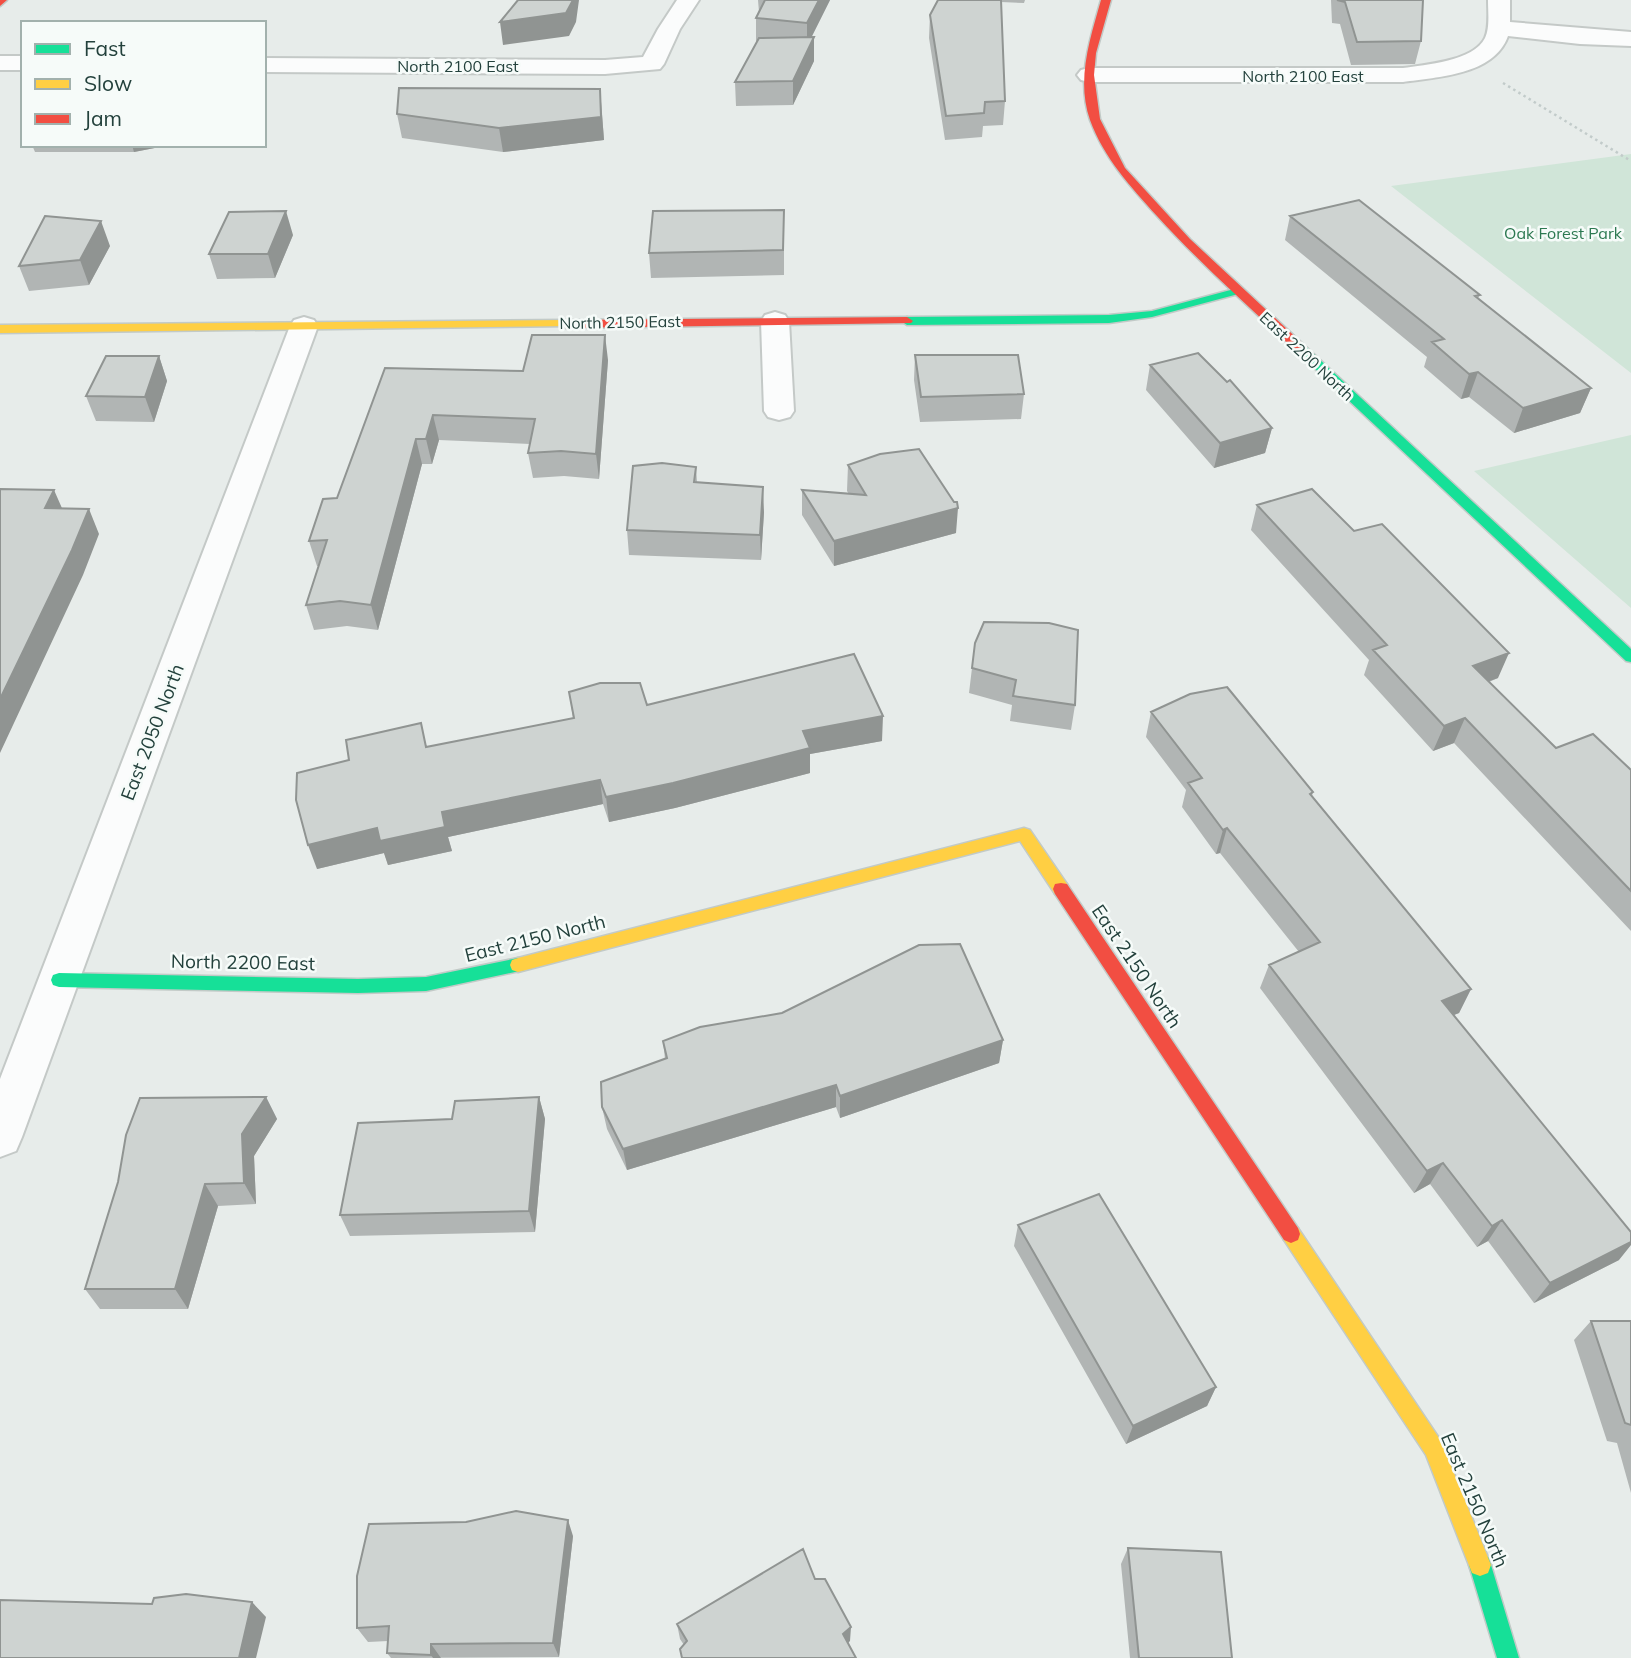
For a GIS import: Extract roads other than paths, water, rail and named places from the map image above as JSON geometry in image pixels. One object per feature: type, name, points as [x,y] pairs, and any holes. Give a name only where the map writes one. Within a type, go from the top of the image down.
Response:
[{"type":"street","name":"North 2100 East","points":[[266,65],[605,67],[652,64],[668,29],[688,0]]},
{"type":"street","name":"East 2200 North","points":[[1106,0],[1091,52],[1089,75],[1095,119],[1120,169],[1186,242],[1631,657]]},
{"type":"street","name":"North 2100 East","points":[[1089,75],[1403,75],[1447,69],[1482,54],[1494,44],[1499,13],[1580,37],[1631,39]]},
{"type":"street","points":[[0,63],[21,63]]},
{"type":"street","name":"North 2150 East","points":[[0,329],[1109,319],[1152,314],[1238,291]]},
{"type":"street","points":[[775,321],[779,411]]},
{"type":"street","name":"East 2050 North","points":[[0,1138],[304,326]]},
{"type":"street","name":"East 2150 North","points":[[426,984],[517,965],[1024,834],[1434,1448],[1489,1587],[1508,1658]]},
{"type":"street","name":"North 2200 East","points":[[59,980],[358,986],[426,984]]},
{"type":"park label","name":"Oak Forest Park","points":[[1563,233]]}]
